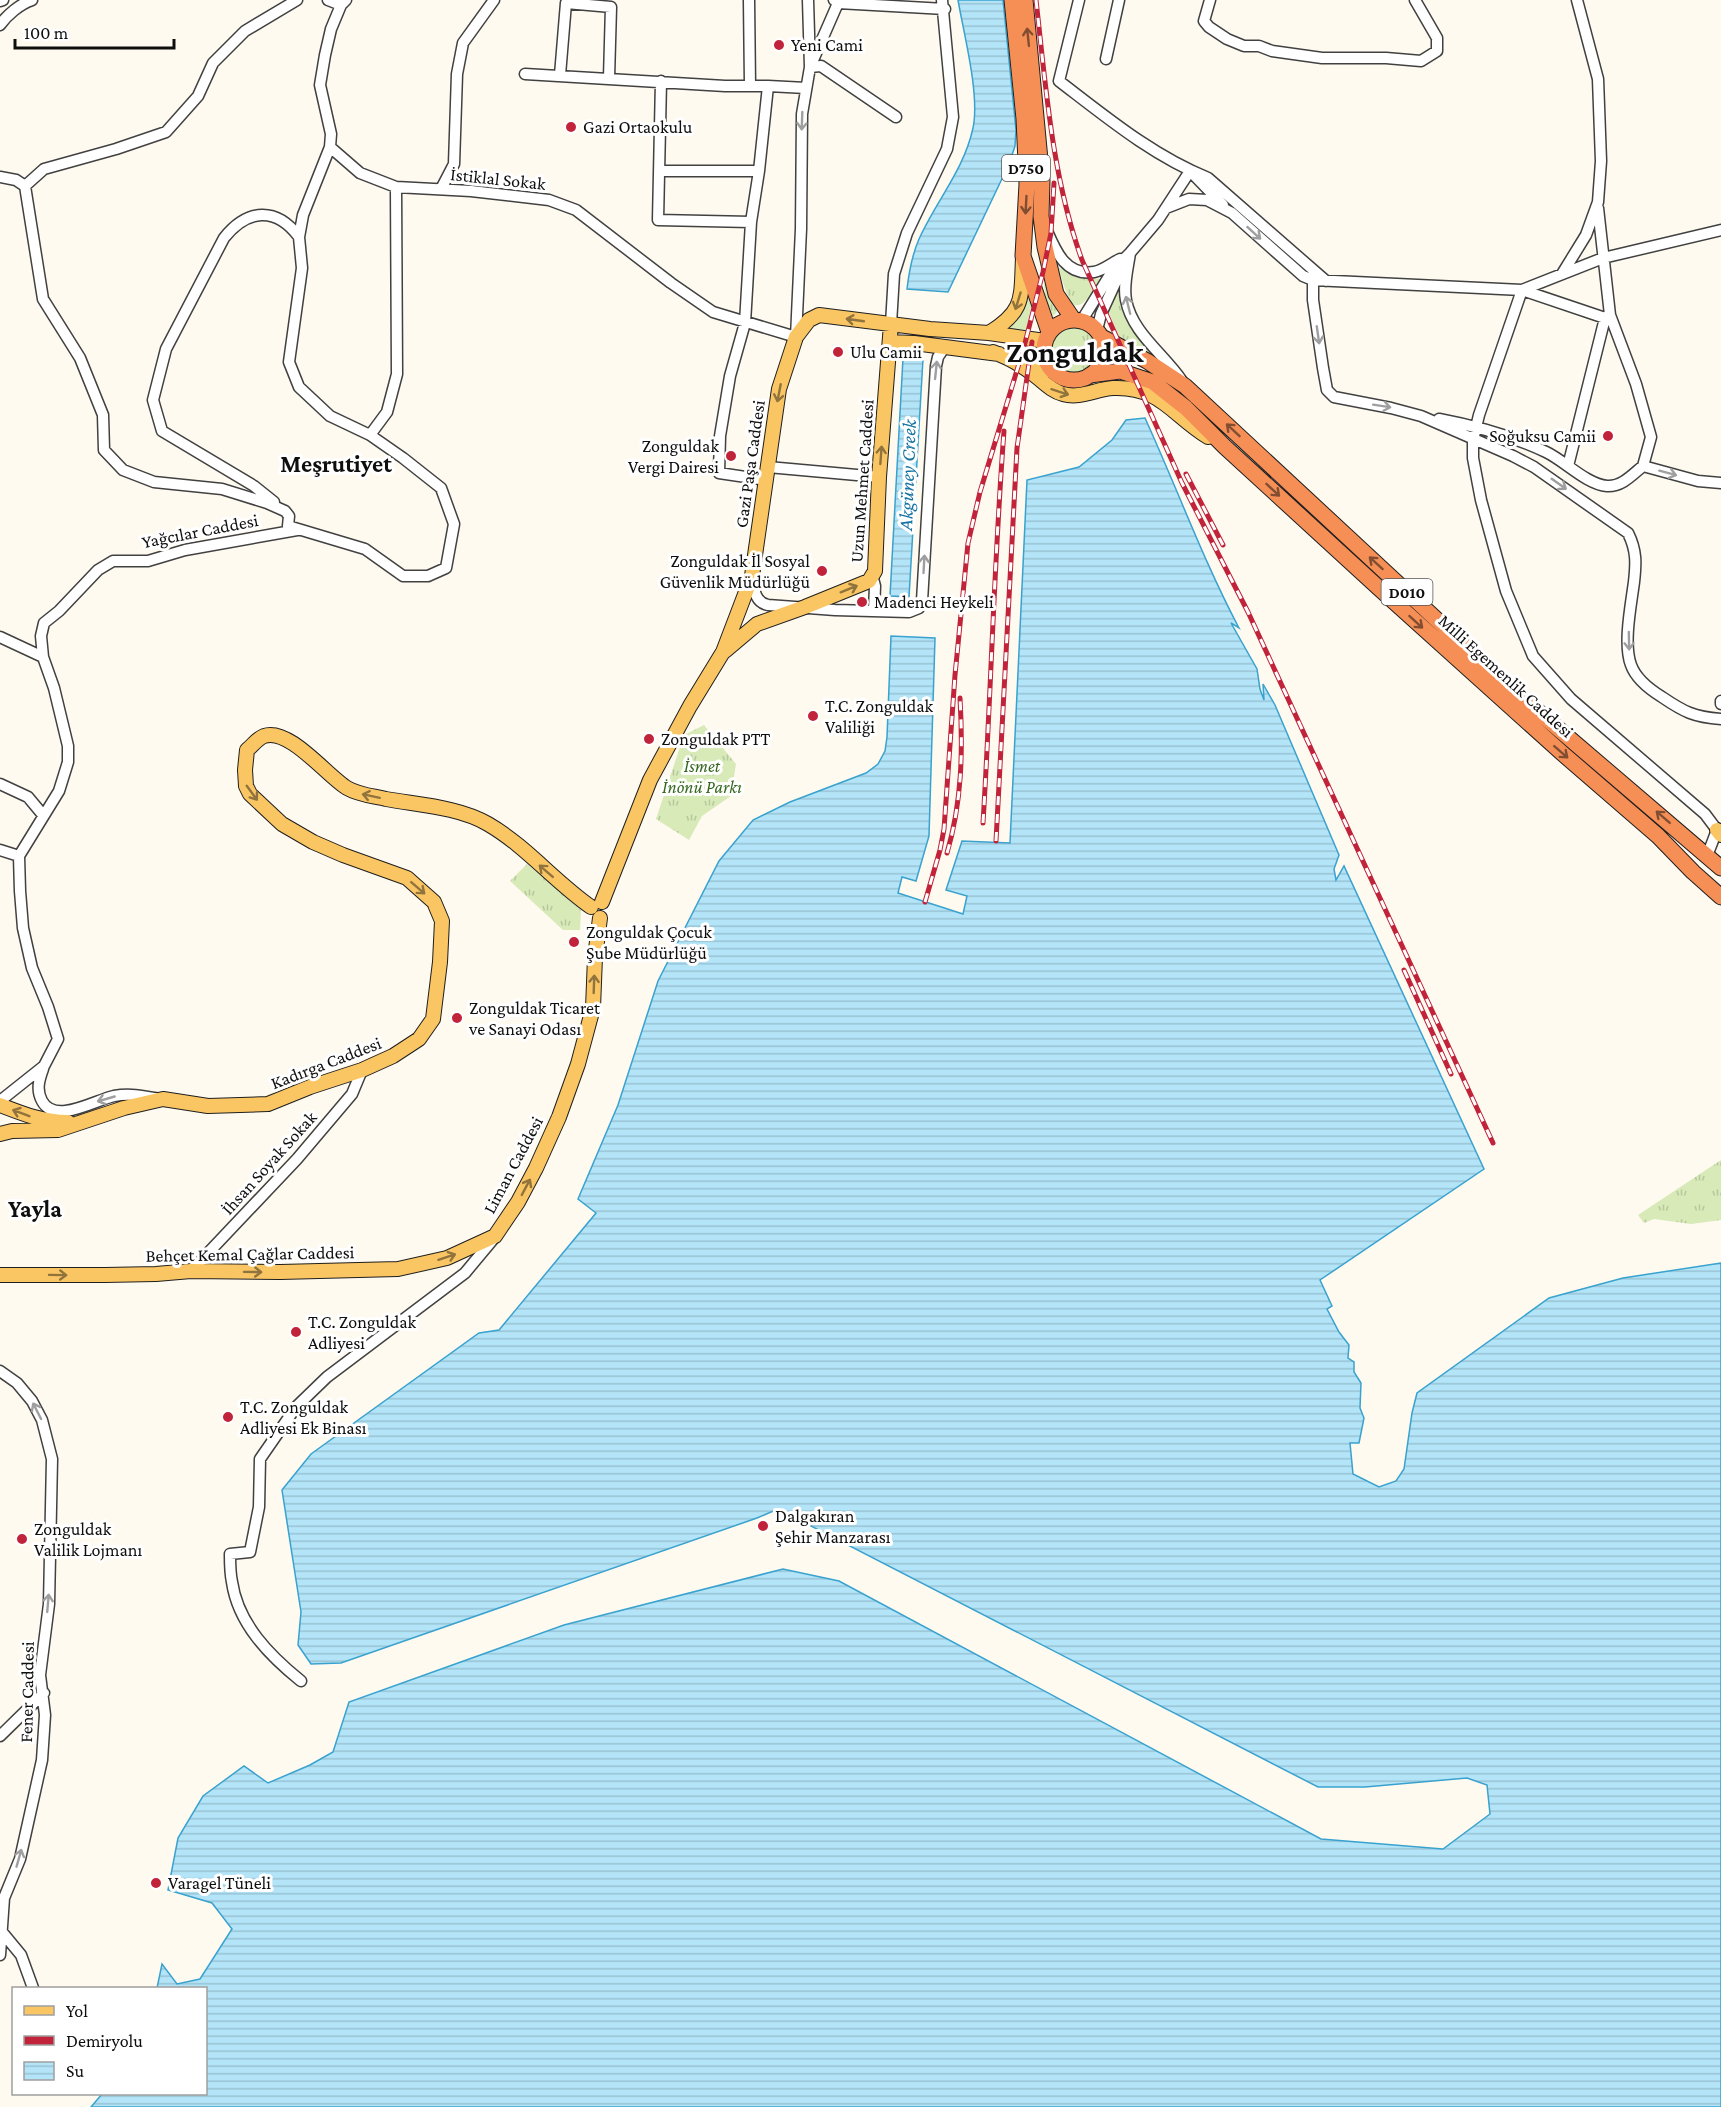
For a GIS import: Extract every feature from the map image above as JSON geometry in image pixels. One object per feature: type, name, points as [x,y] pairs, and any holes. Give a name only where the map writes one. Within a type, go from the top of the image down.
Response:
[{"type":"highway","name":"D750","points":[[1012,0],[1024,118],[1027,184],[1023,256],[1047,337],[1044,357],[1053,371]]},
{"type":"highway","name":"D750","points":[[1025,0],[1042,181],[1041,216],[1046,248],[1056,294],[1077,320]]},
{"type":"highway","name":"Milli Egemenlik Caddesi","points":[[1077,320],[1185,386],[1507,685],[1721,868]]},
{"type":"highway","points":[[1047,337],[1063,321],[1077,320]]},
{"type":"highway","points":[[1090,375],[1102,363],[1104,354],[1099,334]]},
{"type":"highway","name":"Milli Egemenlik Caddesi","points":[[1053,371],[1071,380],[1120,371],[1153,382],[1186,408],[1225,447],[1389,597],[1658,836],[1716,892]]},
{"type":"highway","points":[[1693,872],[1707,856]]},
{"type":"highway","points":[[1716,892],[1721,875]]},
{"type":"main road","points":[[988,333],[1006,322],[1016,309],[1021,296],[1023,256]]},
{"type":"main road","points":[[796,337],[809,320],[819,315],[891,324],[1047,337]]},
{"type":"main road","name":"Uzun Mehmet Caddesi","points":[[723,652],[757,624],[806,607],[868,581],[875,571],[879,477],[891,324]]},
{"type":"main road","name":"Gazi Paşa Caddesi","points":[[598,909],[650,780],[690,706],[723,652],[752,576],[779,389],[796,337]]},
{"type":"main road","points":[[890,342],[993,352],[1053,371]]},
{"type":"main road","points":[[993,352],[1010,358],[1052,390],[1064,394],[1091,394],[1110,388],[1131,388],[1148,392],[1202,433],[1225,447]]},
{"type":"main road","name":"Kadırga Caddesi","points":[[0,1134],[12,1131],[58,1131],[124,1108],[164,1099],[208,1106],[268,1104],[362,1070],[393,1056],[419,1039],[433,1019],[442,921],[434,902],[407,878],[343,855],[313,842],[282,824],[250,794],[246,786],[244,770],[247,750],[263,736],[274,734],[287,739],[346,787],[363,795],[462,813],[487,823],[556,879],[598,909]]},
{"type":"main road","name":"Liman Caddesi","points":[[495,1236],[518,1202],[536,1168],[559,1117],[578,1064],[593,1008],[598,909]]},
{"type":"main road","points":[[0,1103],[34,1118],[54,1122],[85,1122]]},
{"type":"main road","name":"Behçet Kemal Çağlar Caddesi","points":[[0,1275],[398,1269],[447,1258],[495,1236]]},
{"type":"street","points":[[0,25],[5,18],[32,0]]},
{"type":"street","points":[[0,177],[16,180],[26,186],[44,169],[166,132],[198,96],[213,63],[245,31],[297,0]]},
{"type":"street","points":[[304,529],[365,549],[403,576],[428,576],[446,568],[454,524],[441,488],[370,435],[330,416],[299,387],[289,362],[302,268],[299,237],[307,204],[330,147],[331,134],[320,85],[327,47],[343,2],[328,0]]},
{"type":"street","points":[[441,189],[454,164],[457,74],[463,43],[494,0]]},
{"type":"street","points":[[749,0],[750,85]]},
{"type":"street","name":"Gazi Paşa Caddesi","points":[[796,337],[801,230],[802,114],[810,68],[808,0]]},
{"type":"street","points":[[1079,0],[1059,81],[1124,131],[1190,171],[1208,178],[1326,281]]},
{"type":"street","points":[[1106,59],[1119,0]]},
{"type":"street","points":[[1210,0],[1204,21],[1227,39],[1244,46],[1259,46],[1272,51],[1322,58],[1386,58],[1421,61],[1437,51],[1437,38],[1415,0]]},
{"type":"street","points":[[1568,466],[1607,317],[1598,202],[1601,161],[1598,79],[1577,0]]},
{"type":"street","points":[[810,68],[836,1],[944,4],[953,117],[947,149],[907,233],[894,274],[891,324]]},
{"type":"street","points":[[560,75],[566,3],[611,7],[609,78]]},
{"type":"street","points":[[810,68],[821,66],[896,117]]},
{"type":"street","points":[[525,74],[725,86],[806,88]]},
{"type":"street","points":[[662,81],[658,220],[751,222]]},
{"type":"street","points":[[768,86],[751,222],[745,323],[730,376],[720,436],[719,473],[879,477]]},
{"type":"street","name":"İstiklal Sokak","points":[[330,147],[360,173],[396,187],[441,189],[549,200],[576,210],[671,284],[713,312],[796,337]]},
{"type":"street","points":[[660,171],[759,171]]},
{"type":"street","points":[[1077,320],[1113,270],[1130,253],[1166,208],[1190,171]]},
{"type":"street","points":[[1190,171],[1232,213],[1303,276],[1313,280],[1522,290],[1607,317],[1636,384],[1651,437],[1643,466],[1621,484],[1607,486],[1586,478],[1548,453],[1477,426],[1334,397],[1327,390],[1313,300],[1313,280]]},
{"type":"street","name":"Yağcılar Caddesi","points":[[26,186],[43,299],[80,357],[103,415],[104,450],[123,470],[154,482],[222,489],[267,503],[285,510],[289,516],[288,526],[304,529]]},
{"type":"street","points":[[370,435],[387,412],[397,374],[396,187]]},
{"type":"street","points":[[1166,208],[1189,200],[1207,200],[1232,213]]},
{"type":"street","points":[[1562,274],[1586,236],[1598,202]]},
{"type":"street","points":[[285,510],[254,486],[162,431],[153,400],[166,349],[224,238],[235,225],[251,216],[273,217],[288,223],[299,237]]},
{"type":"street","points":[[1041,216],[1058,256],[1078,272],[1095,272],[1130,253]]},
{"type":"street","points":[[1707,856],[1720,834],[1705,814],[1571,699],[1533,656],[1517,622],[1498,566],[1481,500],[1473,458],[1473,440],[1522,290],[1603,258],[1721,231]]},
{"type":"street","points":[[1099,334],[1101,314],[1130,253]]},
{"type":"street","points":[[1130,253],[1126,300],[1131,315],[1140,330],[1172,366],[1185,386]]},
{"type":"street","points":[[752,576],[756,597],[763,604],[835,610],[909,612],[919,608],[922,601],[936,366],[938,357],[944,348]]},
{"type":"street","points":[[1421,416],[1534,467],[1628,534],[1634,543],[1637,561],[1629,631],[1630,664],[1641,682],[1681,709],[1699,717],[1721,719]]},
{"type":"street","points":[[1643,466],[1698,481],[1721,483]]},
{"type":"street","name":"Yağcılar Caddesi","points":[[19,856],[59,791],[68,762],[68,746],[54,688],[43,657],[41,636],[44,623],[59,611],[98,570],[113,561],[148,561],[185,549],[304,529]]},
{"type":"street","points":[[872,575],[879,611]]},
{"type":"street","points":[[0,637],[43,657]]},
{"type":"street","points":[[0,784],[28,796],[43,815]]},
{"type":"street","points":[[0,850],[19,856],[23,928],[32,968],[58,1039],[38,1082],[39,1096],[44,1106],[54,1111],[71,1110],[113,1096],[136,1094],[164,1099]]},
{"type":"street","points":[[0,1103],[44,1066]]},
{"type":"street","name":"İhsan Soyak Sokak","points":[[191,1271],[297,1159],[352,1094],[362,1070]]},
{"type":"street","name":"Liman Caddesi","points":[[301,1682],[273,1658],[245,1621],[232,1584],[230,1554],[250,1552],[259,1507],[260,1459],[296,1407],[327,1377],[465,1273],[495,1236]]},
{"type":"street","name":"Fener Caddesi","points":[[0,1371],[17,1383],[32,1401],[42,1420],[52,1459],[49,1604],[40,1675],[45,1715],[42,1760],[20,1859],[2,1897],[0,1955]]},
{"type":"street","points":[[0,1746],[2,1735],[44,1693]]},
{"type":"street","points":[[2,1932],[21,1955],[32,1987]]},
{"type":"green space","points":[[1058,267],[1075,277],[1102,279],[1085,301],[1079,305],[1074,304],[1066,292]]},
{"type":"green space","points":[[1046,283],[1057,312],[1053,316],[1046,302],[1044,284]]},
{"type":"green space","points":[[1119,285],[1124,306],[1159,359],[1119,337],[1107,309]]},
{"type":"green space","points":[[1026,292],[1032,303],[1026,330],[1007,328],[1016,321],[1021,313]]},
{"type":"green space","points":[[1074,324],[1084,326],[1092,332],[1098,340],[1100,350],[1098,360],[1092,368],[1084,374],[1074,376],[1064,374],[1056,368],[1050,360],[1048,350],[1050,340],[1056,332],[1064,326]]},
{"type":"green space","name":"İsmet İnönü Parkı","points":[[704,725],[736,764],[731,796],[702,816],[689,840],[656,819],[684,735]]},
{"type":"green space","points":[[527,864],[581,910],[580,930],[563,930],[510,881]]},
{"type":"green space","points":[[1721,1160],[1721,1220],[1691,1224],[1654,1219],[1644,1223],[1638,1215]]},
{"type":"water","points":[[958,0],[1003,0],[1016,130],[1015,146],[1009,164],[948,292],[907,289],[914,251],[963,158],[973,128],[975,114],[973,82]]},
{"type":"water","name":"Akgüney Creek","points":[[903,358],[923,359],[909,597],[890,596]]},
{"type":"water","points":[[1145,418],[1202,550],[1239,628],[1231,623],[1257,669],[1264,700],[1263,684],[1275,705],[1339,855],[1334,869],[1336,880],[1344,866],[1484,1169],[1320,1280],[1332,1306],[1327,1309],[1349,1345],[1348,1358],[1354,1362],[1354,1372],[1361,1383],[1360,1408],[1364,1418],[1359,1443],[1350,1443],[1353,1474],[1379,1487],[1396,1481],[1404,1469],[1417,1393],[1549,1298],[1623,1278],[1721,1263],[1721,2107],[91,2107],[101,2095],[207,2095],[207,1987],[157,1987],[162,1964],[177,1984],[200,1979],[232,1929],[212,1903],[168,1890],[178,1838],[203,1796],[244,1766],[268,1783],[310,1765],[333,1752],[349,1702],[564,1625],[783,1569],[839,1581],[1321,1839],[1443,1849],[1490,1814],[1487,1785],[1467,1778],[1365,1787],[1318,1787],[778,1509],[341,1663],[311,1664],[298,1645],[301,1612],[282,1490],[311,1454],[479,1333],[499,1330],[596,1213],[578,1199],[618,1105],[658,981],[719,861],[753,820],[790,802],[866,773],[878,764],[885,751],[887,737],[891,636],[935,638],[929,836],[916,881],[902,877],[898,893],[963,914],[967,896],[946,890],[962,841],[1010,843],[1027,480],[1079,467],[1112,440],[1126,420]]},
{"type":"railway","points":[[1036,0],[1051,132],[1064,197],[1082,260],[1182,483],[1248,612],[1493,1143]]},
{"type":"railway","points":[[925,902],[944,829],[955,675],[968,543],[980,492],[1024,347],[1043,272],[1051,233],[1054,183]]},
{"type":"railway","points":[[996,841],[1017,448],[1032,342]]},
{"type":"railway","points":[[983,823],[1004,431]]},
{"type":"railway","points":[[1186,474],[1223,545]]},
{"type":"railway","points":[[947,853],[956,815],[960,776],[960,698]]},
{"type":"railway","points":[[1404,970],[1451,1074]]},
{"type":"place","name":"Yeni Cami","points":[[779,45]]},
{"type":"place","name":"Gazi Ortaokulu","points":[[571,127]]},
{"type":"place","name":"Ulu Camii","points":[[838,352]]},
{"type":"place","name":"Soğuksu Camii","points":[[1608,436]]},
{"type":"place","name":"Zonguldak Vergi Dairesi","points":[[731,456]]},
{"type":"place","name":"Zonguldak İl Sosyal Güvenlik Müdürlüğü","points":[[822,571]]},
{"type":"place","name":"Madenci Heykeli","points":[[862,602]]},
{"type":"place","name":"T.C. Zonguldak Valiliği","points":[[813,716]]},
{"type":"place","name":"Zonguldak PTT","points":[[649,739]]},
{"type":"place","name":"Zonguldak Çocuk Şube Müdürlüğü","points":[[574,942]]},
{"type":"place","name":"Zonguldak Ticaret ve Sanayi Odası","points":[[457,1018]]},
{"type":"place","name":"T.C. Zonguldak Adliyesi","points":[[296,1332]]},
{"type":"place","name":"T.C. Zonguldak Adliyesi Ek Binası","points":[[228,1417]]},
{"type":"place","name":"Dalgakıran Şehir Manzarası","points":[[763,1526]]},
{"type":"place","name":"Zonguldak Valilik Lojmanı","points":[[22,1539]]},
{"type":"place","name":"Varagel Tüneli","points":[[156,1883]]},
{"type":"district","name":"Zonguldak","points":[[1075,351]]},
{"type":"district","name":"Meşrutiyet","points":[[336,463]]},
{"type":"district","name":"Yayla","points":[[35,1208]]}]
